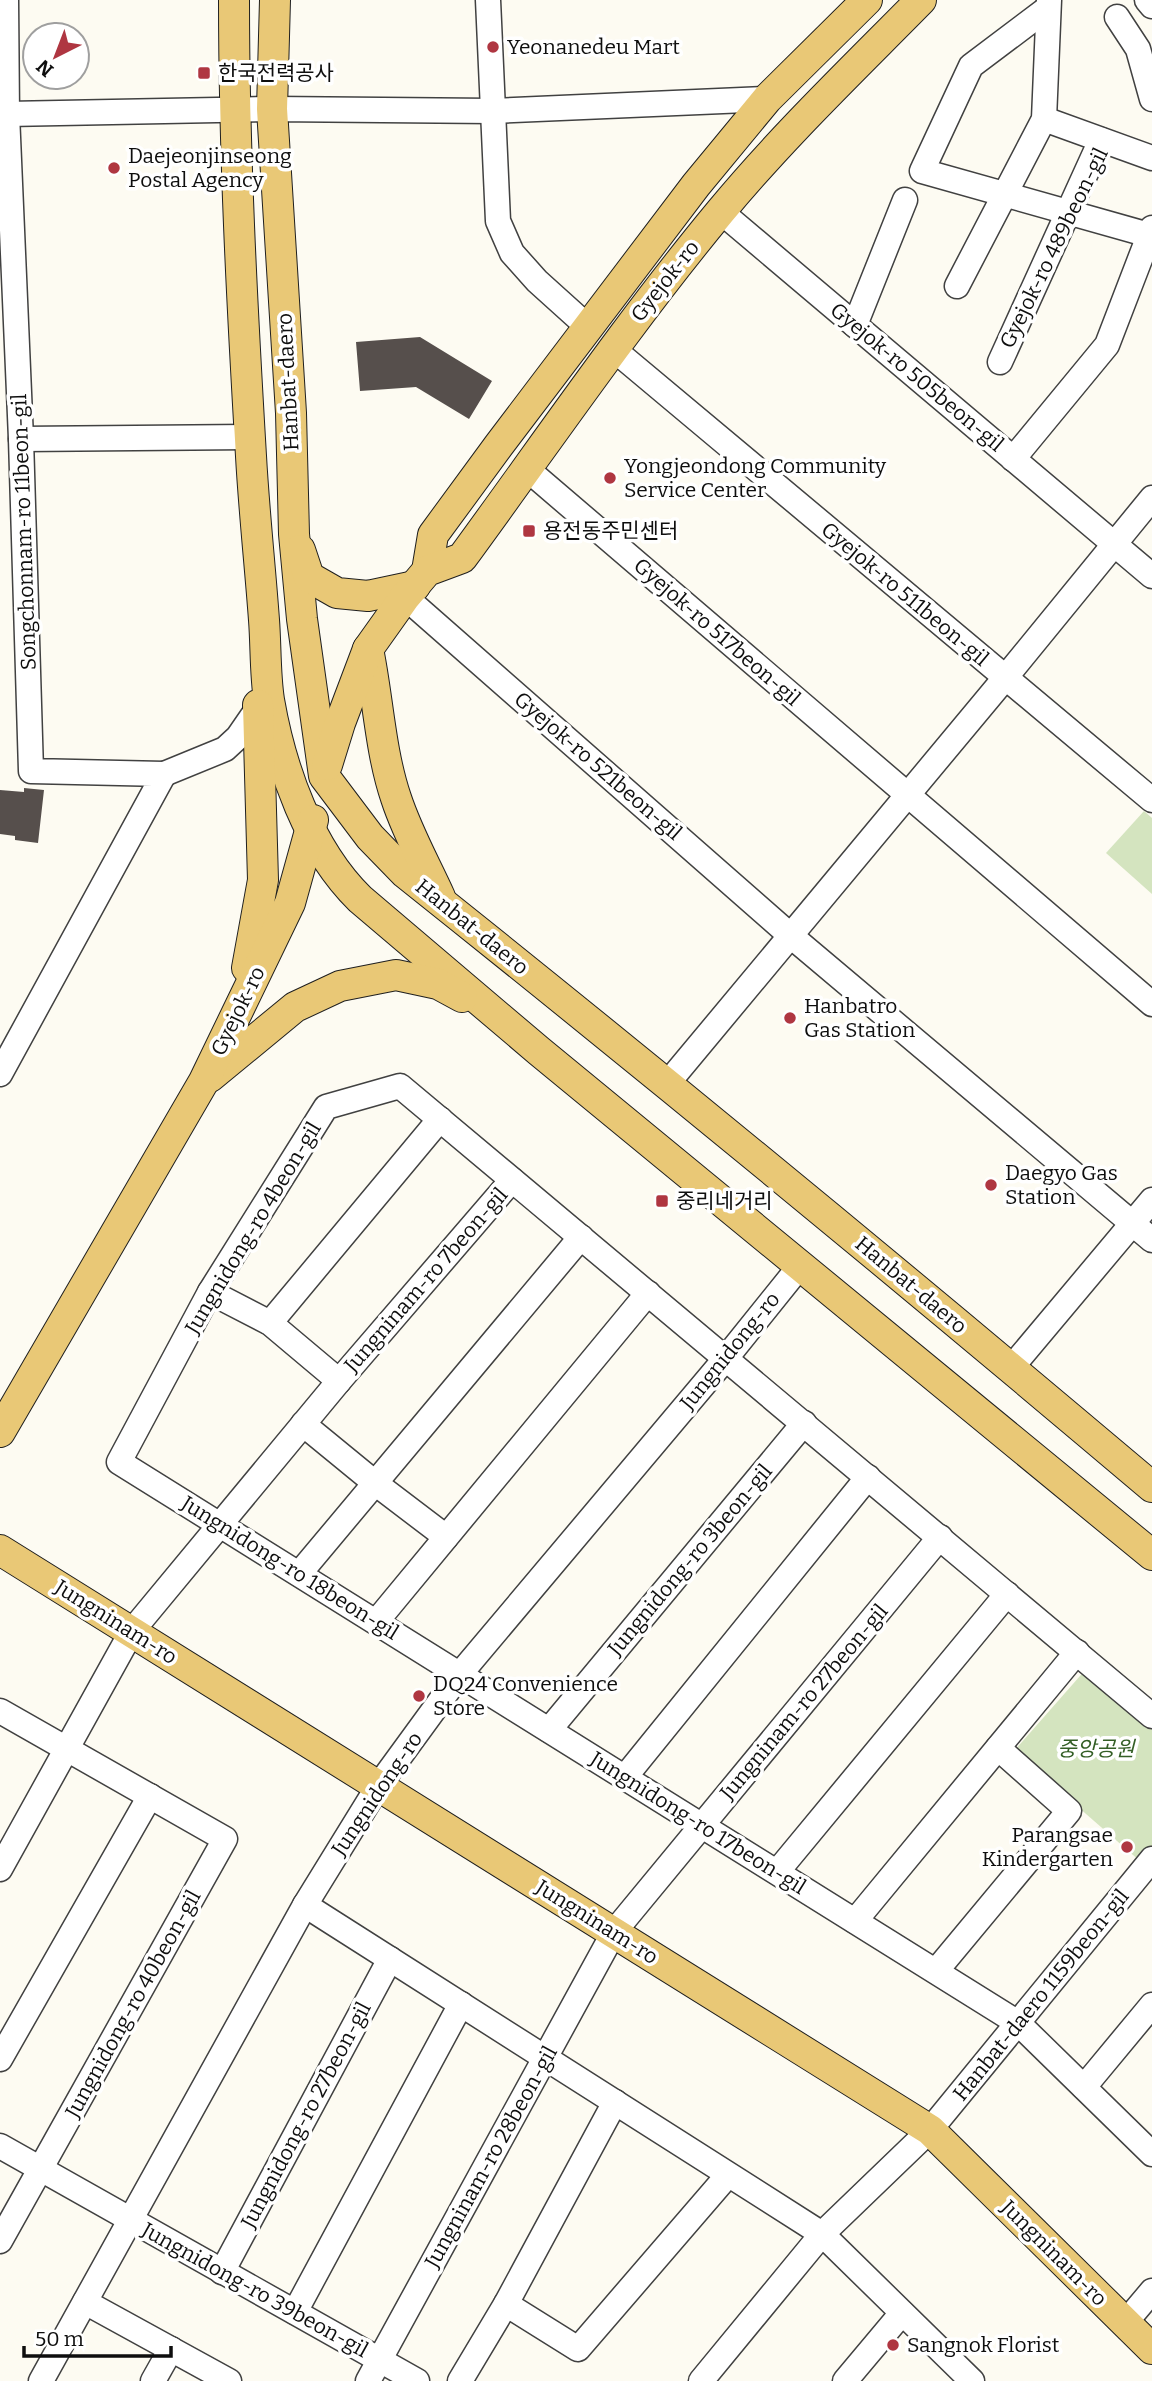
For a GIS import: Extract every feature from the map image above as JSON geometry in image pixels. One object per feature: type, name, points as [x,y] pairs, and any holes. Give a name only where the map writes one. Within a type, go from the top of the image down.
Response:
[{"type":"main road","name":"Hanbat-daero","points":[[234,0],[234,110],[249,437],[269,698],[286,769],[323,855],[341,881],[360,899],[539,1051],[1152,1555]]},
{"type":"main road","name":"Hanbat-daero","points":[[275,0],[272,109],[291,413],[294,534],[302,619],[324,776],[388,858],[667,1084],[1152,1488]]},
{"type":"main road","name":"Gyejok-ro","points":[[0,1432],[204,1081],[241,1007],[290,902],[340,723],[368,649],[416,584],[433,535],[696,185],[767,99],[867,0]]},
{"type":"main road","name":"Gyejok-ro","points":[[416,584],[462,558],[612,348],[720,211],[814,107],[921,0]]},
{"type":"main road","points":[[294,534],[309,577],[337,593],[368,596],[416,584]]},
{"type":"main road","points":[[241,1007],[263,880],[256,649],[263,618]]},
{"type":"main road","points":[[368,649],[380,727],[396,798],[443,904]]},
{"type":"main road","points":[[204,1081],[295,1007],[340,986],[397,975],[438,984],[476,1004],[539,1051]]},
{"type":"main road","name":"Jungninam-ro","points":[[0,1549],[930,2130],[1152,2349]]},
{"type":"street","name":"Songchonnam-ro 11beon-gil","points":[[6,0],[7,114],[32,771],[164,774]]},
{"type":"street","points":[[488,0],[498,221],[512,253],[537,281],[588,327]]},
{"type":"street","points":[[1147,0],[1152,6]]},
{"type":"street","points":[[957,286],[1044,119],[1049,4]]},
{"type":"street","points":[[1013,458],[1107,345],[1151,232],[922,171],[971,66],[1049,4]]},
{"type":"street","points":[[1117,17],[1138,50],[1152,99]]},
{"type":"street","points":[[7,114],[272,109],[493,111],[767,99]]},
{"type":"street","points":[[1044,119],[1101,140]]},
{"type":"street","name":"Gyejok-ro 489beon-gil","points":[[1000,362],[1101,140],[1152,158]]},
{"type":"street","points":[[855,325],[905,200]]},
{"type":"street","name":"Gyejok-ro 505beon-gil","points":[[720,211],[1152,576]]},
{"type":"street","name":"Gyejok-ro 511beon-gil","points":[[612,348],[1152,800]]},
{"type":"street","name":"Hanbat-daero","points":[[21,439],[249,437]]},
{"type":"street","name":"Gyejok-ro 517beon-gil","points":[[527,469],[1152,1004]]},
{"type":"street","points":[[1005,678],[1152,498]]},
{"type":"street","name":"Gyejok-ro 521beon-gil","points":[[416,584],[791,936],[1152,1240]]},
{"type":"street","name":"Gyejok-ro 511beon-gil","points":[[906,795],[1005,678]]},
{"type":"street","points":[[0,1074],[164,774],[225,749],[238,737],[258,708]]},
{"type":"street","points":[[667,1084],[906,795]]},
{"type":"street","name":"Jungnidong-ro 4beon-gil","points":[[119,1462],[211,1292],[326,1107],[400,1086],[726,1357]]},
{"type":"street","points":[[270,1323],[440,1119]]},
{"type":"street","name":"Jungninam-ro 7beon-gil","points":[[0,1869],[132,1631],[339,1381],[512,1180]]},
{"type":"street","points":[[1011,1368],[1152,1200]]},
{"type":"street","points":[[299,1574],[581,1237]]},
{"type":"street","name":"Jungnidong-ro","points":[[41,2381],[305,1905],[379,1785],[460,1674],[800,1266]]},
{"type":"street","name":"Jungninam-ro 7beon-gil","points":[[211,1292],[270,1323],[339,1381]]},
{"type":"street","points":[[376,1622],[648,1293]]},
{"type":"street","points":[[726,1357],[1152,1716]]},
{"type":"street","name":"Jungnidong-ro 3beon-gil","points":[[549,1730],[804,1423]]},
{"type":"street","points":[[303,1424],[446,1537]]},
{"type":"street","name":"Jungnidong-ro 18beon-gil","points":[[119,1462],[460,1674]]},
{"type":"street","points":[[625,1777],[868,1477]]},
{"type":"street","name":"Jungninam-ro 27beon-gil","points":[[614,1932],[940,1537]]},
{"type":"street","points":[[777,1872],[1007,1594]]},
{"type":"street","points":[[855,1921],[1077,1652]]},
{"type":"street","name":"Jungnidong-ro 17beon-gil","points":[[460,1674],[1018,2023],[1150,2148]]},
{"type":"street","points":[[0,1711],[150,1796],[0,2059]]},
{"type":"street","points":[[936,1971],[1069,1811],[998,1748]]},
{"type":"street","name":"Jungnidong-ro 40beon-gil","points":[[0,2241],[225,1839],[150,1796]]},
{"type":"street","name":"Hanbat-daero 1159beon-gil","points":[[701,2381],[822,2234],[930,2130],[1152,1860]]},
{"type":"street","points":[[305,1905],[822,2234],[972,2381]]},
{"type":"street","name":"Jungninam-ro 28beon-gil","points":[[374,2370],[614,1932]]},
{"type":"street","name":"Jungnidong-ro 27beon-gil","points":[[222,2272],[390,1959]]},
{"type":"street","points":[[295,2312],[461,2004]]},
{"type":"street","points":[[1084,2087],[1152,2004]]},
{"type":"street","points":[[460,2381],[506,2305],[615,2102]]},
{"type":"street","points":[[0,2146],[130,2220]]},
{"type":"street","points":[[506,2305],[578,2349],[728,2175]]},
{"type":"street","name":"Jungnidong-ro 39beon-gil","points":[[130,2220],[295,2312],[374,2370],[417,2381]]},
{"type":"street","points":[[1125,2323],[1152,2291]]},
{"type":"street","points":[[85,2302],[229,2381]]},
{"type":"street","points":[[845,2381],[902,2313]]},
{"type":"street","points":[[153,2381],[171,2349]]},
{"type":"green space","points":[[1144,811],[1152,818],[1152,894],[1106,853]]},
{"type":"green space","name":"중앙공원","points":[[1087,1668],[1152,1726],[1152,1850],[1141,1862],[1014,1751]]},
{"type":"building","points":[[420,337],[492,381],[469,419],[416,387],[360,391],[356,342]]},
{"type":"building","points":[[24,788],[44,790],[38,843],[15,840],[15,836],[0,834],[0,790],[24,792]]},
{"type":"place","name":"Yeonanedeu Mart","points":[[493,47]]},
{"type":"place","name":"한국전력공사","points":[[204,73]]},
{"type":"place","name":"Daejeonjinseong Postal Agency","points":[[114,168]]},
{"type":"place","name":"Yongjeondong Community Service Center","points":[[610,478]]},
{"type":"place","name":"용전동주민센터","points":[[529,531]]},
{"type":"place","name":"Hanbatro Gas Station","points":[[790,1018]]},
{"type":"place","name":"Daegyo Gas Station","points":[[991,1185]]},
{"type":"place","name":"중리네거리","points":[[662,1201]]},
{"type":"place","name":"DQ24 Convenience Store","points":[[419,1696]]},
{"type":"place","name":"Parangsae Kindergarten","points":[[1127,1847]]},
{"type":"place","name":"Sangnok Florist","points":[[893,2345]]}]
